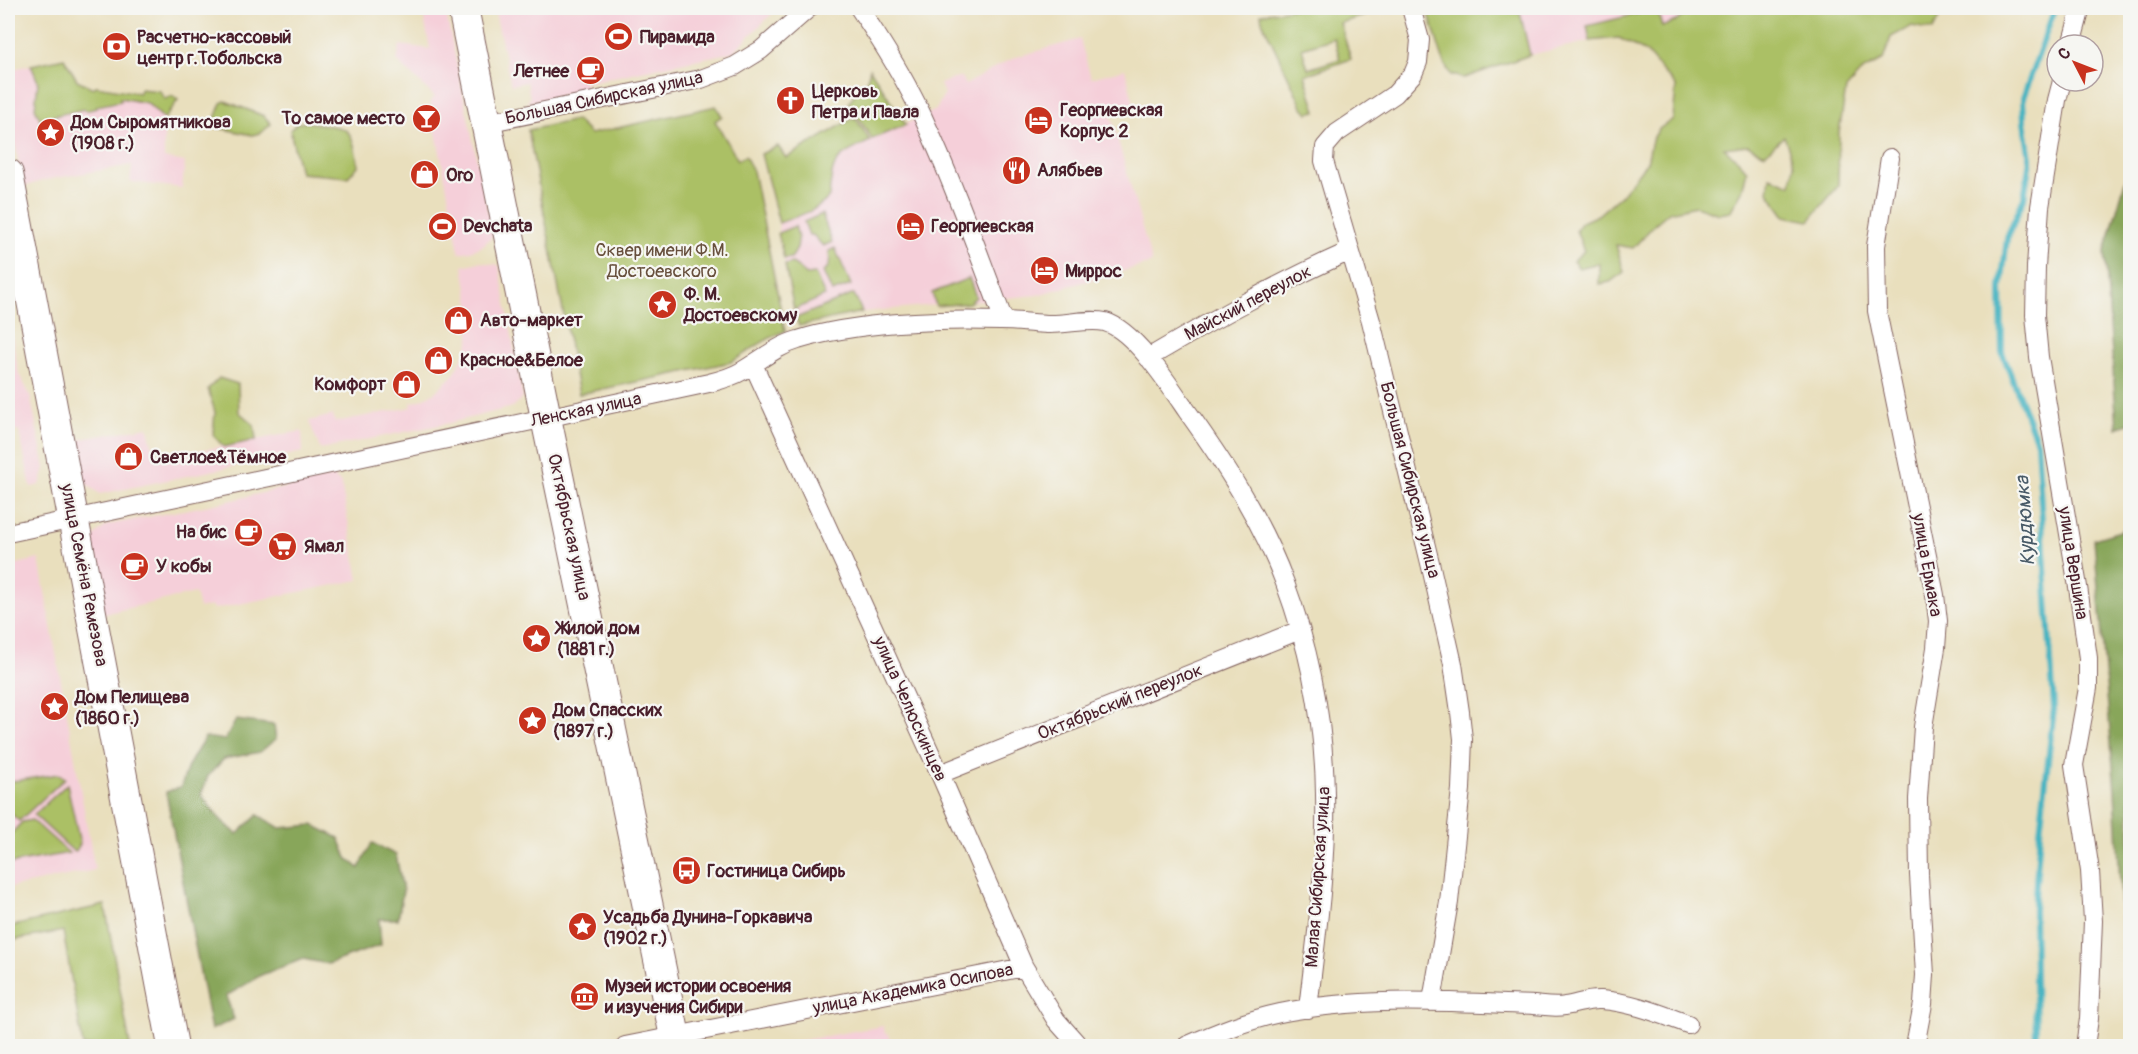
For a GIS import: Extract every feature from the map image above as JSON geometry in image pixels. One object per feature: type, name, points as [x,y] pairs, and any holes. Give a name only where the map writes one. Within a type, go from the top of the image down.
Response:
[{"type":"main road","name":"Октябрьская улица","points":[[463,8],[676,1042]]},
{"type":"main road","name":"улица Семёна Ремезова","points":[[8,174],[173,1047]]},
{"type":"street","name":"Большая Сибирская улица","points":[[486,123],[701,79],[735,66],[761,50],[809,8]]},
{"type":"street","points":[[859,8],[885,47],[921,114],[946,170],[1004,321]]},
{"type":"street","name":"Большая Сибирская улица","points":[[1411,8],[1420,40],[1419,62],[1413,74],[1395,94],[1337,133],[1325,147],[1324,161],[1371,321],[1431,567],[1452,664],[1463,739],[1461,789],[1449,902],[1432,1001]]},
{"type":"street","points":[[2074,33],[2081,8]]},
{"type":"street","name":"улица Вершина","points":[[2059,93],[2040,207],[2035,315],[2039,357],[2088,658],[2088,688],[2074,765],[2078,804],[2090,872],[2093,921],[2089,1019],[2085,1047]]},
{"type":"street","name":"улица Ермака","points":[[1890,158],[1876,246],[1877,311],[1935,595],[1938,621],[1936,648],[1923,727],[1918,799],[1918,875],[1925,975],[1923,1004],[1915,1047]]},
{"type":"street","name":"Майский переулок","points":[[1148,358],[1241,303],[1350,251]]},
{"type":"street","name":"Ленская улица","points":[[8,533],[718,381],[740,372],[783,345],[818,335],[953,320],[1067,324],[1102,322],[1116,326],[1148,358]]},
{"type":"street","name":"Малая Сибирская улица","points":[[1148,358],[1225,466],[1253,515],[1285,583],[1313,681],[1321,730],[1325,795],[1323,856],[1308,1009]]},
{"type":"street","name":"улица Челюскинцев","points":[[753,364],[940,774],[1024,967],[1056,1020],[1079,1047]]},
{"type":"street","name":"Октябрьский переулок","points":[[940,774],[1299,630]]},
{"type":"street","name":"улица Академика Осипова","points":[[625,1047],[676,1042],[891,992],[1024,967]]},
{"type":"street","points":[[1186,1047],[1248,1022],[1279,1013],[1338,1005],[1432,1001],[1563,1007],[1587,1000],[1601,1000],[1632,1005],[1688,1024]]},
{"type":"shaded area","points":[[422,8],[445,8],[493,236],[481,247],[459,253],[430,102],[435,97],[397,61],[400,45],[430,49]]},
{"type":"shaded area","points":[[494,8],[778,8],[733,52],[585,83],[585,90],[526,103],[530,98],[527,82],[511,85]]},
{"type":"shaded area","points":[[1519,8],[1691,8],[1678,20],[1662,27],[1657,9],[1587,26],[1590,41],[1530,55]]},
{"type":"shaded area","points":[[1080,39],[1091,78],[1125,69],[1134,104],[1110,111],[1152,263],[1037,295],[862,312],[799,326],[778,233],[779,223],[814,209],[830,186],[832,172],[840,156],[936,110],[944,94],[940,84],[961,76],[965,85],[1016,57]]},
{"type":"shaded area","points":[[31,65],[38,82],[35,108],[85,109],[86,111],[119,98],[147,103],[164,119],[164,158],[185,162],[182,188],[130,182],[132,165],[45,180],[23,187],[8,105],[8,70]]},
{"type":"shaded area","points":[[479,262],[499,265],[523,397],[513,407],[450,423],[320,449],[309,421],[333,415],[335,422],[412,407],[411,403],[435,392],[454,374],[469,342],[469,323],[473,322],[463,266]]},
{"type":"shaded area","points":[[8,317],[19,374],[30,395],[45,468],[40,485],[31,487],[19,431],[8,432]]},
{"type":"shaded area","points":[[148,427],[155,459],[302,431],[303,452],[100,494],[78,478],[71,441]]},
{"type":"shaded area","points":[[333,476],[341,483],[359,580],[214,609],[213,606],[199,608],[195,593],[103,614],[90,540],[107,525],[220,503]]},
{"type":"shaded area","points":[[39,559],[95,870],[8,888],[8,566]]},
{"type":"shaded area","points":[[883,1026],[894,1046],[770,1046]]},
{"type":"green space","points":[[1295,8],[1390,8],[1340,23],[1351,59],[1305,75],[1316,111],[1308,113],[1302,106],[1262,21],[1261,14]],"holes":[[[1334,38],[1340,59],[1308,69],[1302,48]]]},
{"type":"green space","points":[[1427,8],[1519,8],[1530,55],[1464,78],[1451,75],[1444,63]]},
{"type":"green space","points":[[1691,8],[1944,8],[1933,30],[1912,26],[1891,37],[1883,60],[1862,71],[1846,89],[1839,133],[1838,186],[1809,221],[1785,216],[1768,192],[1770,177],[1791,185],[1794,164],[1784,136],[1765,154],[1748,145],[1724,148],[1747,171],[1742,191],[1730,212],[1719,214],[1696,206],[1669,212],[1633,248],[1616,245],[1624,272],[1610,282],[1599,284],[1599,263],[1579,268],[1573,261],[1584,251],[1576,230],[1582,222],[1598,215],[1621,195],[1647,162],[1652,140],[1659,129],[1673,119],[1676,87],[1646,52],[1619,38],[1590,41],[1587,26],[1657,9],[1662,27],[1678,20]]},
{"type":"green space","points":[[64,58],[77,80],[93,88],[96,86],[139,93],[140,89],[160,91],[164,99],[172,96],[178,100],[164,119],[147,103],[120,98],[121,101],[97,106],[97,108],[40,119],[35,108],[38,82],[31,65]]},
{"type":"green space","points":[[870,69],[906,125],[872,139],[849,103],[866,83]]},
{"type":"green space","points":[[225,101],[264,116],[271,124],[261,133],[252,135],[215,127],[214,121],[221,103]]},
{"type":"green space","name":"Сквер имени Ф.М. Достоевского","points":[[716,106],[722,116],[715,121],[738,160],[745,156],[753,171],[785,331],[731,362],[579,394],[528,130],[576,120],[590,134]]},
{"type":"green space","points":[[855,117],[870,141],[842,156],[834,166],[829,197],[824,202],[806,213],[779,223],[761,154],[778,146],[786,158]]},
{"type":"green space","points":[[308,122],[340,128],[346,130],[350,135],[358,166],[348,177],[300,173],[290,130],[297,123]]},
{"type":"green space","points":[[2130,165],[2130,422],[2117,428],[2105,251]]},
{"type":"green space","points":[[822,214],[832,242],[823,246],[813,235],[809,235],[804,222]]},
{"type":"green space","points":[[795,226],[797,246],[791,258],[784,259],[778,233]]},
{"type":"green space","points":[[835,248],[851,285],[832,292],[823,272],[829,263],[829,251]]},
{"type":"green space","points":[[792,263],[807,275],[815,274],[825,296],[794,310],[785,265]]},
{"type":"green space","points":[[969,278],[976,297],[969,303],[936,306],[932,293]]},
{"type":"green space","points":[[854,294],[862,312],[799,326],[796,318]]},
{"type":"green space","points":[[219,378],[238,384],[239,412],[254,425],[256,440],[224,447],[213,435],[215,412],[208,389]]},
{"type":"green space","points":[[2130,528],[2130,982],[2125,976],[2115,791],[2094,539]]},
{"type":"green space","points":[[236,720],[274,725],[276,739],[260,752],[224,759],[208,776],[201,795],[220,819],[237,834],[258,815],[280,828],[313,825],[339,838],[347,858],[359,868],[372,843],[396,855],[403,891],[398,919],[379,919],[381,945],[328,964],[303,959],[261,975],[226,996],[234,1019],[211,1030],[166,792],[181,787],[188,766],[205,737],[225,740]]},
{"type":"green space","points":[[59,774],[65,778],[19,821],[8,811],[8,782]]},
{"type":"green space","points":[[67,784],[80,844],[76,851],[72,850],[34,815]]},
{"type":"green space","points":[[32,820],[69,853],[8,864],[8,837],[22,822]]},
{"type":"green space","points":[[105,905],[130,1046],[83,1046],[63,931],[8,941],[8,927]]},
{"type":"waterway","name":"Курдюмка","points":[[2036,1046],[2034,909],[2054,708],[2037,442],[2002,352],[2001,288],[2007,238],[2024,198],[2030,159],[2023,98],[2055,8]]},
{"type":"place","name":"Пирамида","points":[[619,37]]},
{"type":"place","name":"Расчетно-кассовый центр г.Тобольска","points":[[116,47]]},
{"type":"place","name":"Летнее","points":[[590,71]]},
{"type":"place","name":"Церковь Петра и Павла","points":[[791,101]]},
{"type":"place","name":"То самое место","points":[[426,118]]},
{"type":"place","name":"Георгиевская Корпус 2","points":[[1039,120]]},
{"type":"place","name":"Дом Сыромятникова (1908 г.)","points":[[50,132]]},
{"type":"place","name":"Алябьев","points":[[1016,170]]},
{"type":"place","name":"Oro","points":[[425,175]]},
{"type":"place","name":"Devchata","points":[[442,226]]},
{"type":"place","name":"Георгиевская","points":[[910,226]]},
{"type":"place","name":"Миррос","points":[[1044,271]]},
{"type":"place","name":"Ф. М. Достоевскому","points":[[663,304]]},
{"type":"place","name":"Авто-маркет","points":[[459,320]]},
{"type":"place","name":"Красное&Белое","points":[[439,360]]},
{"type":"place","name":"Комфорт","points":[[407,384]]},
{"type":"place","name":"Светлое&Тёмное","points":[[129,457]]},
{"type":"place","name":"На бис","points":[[248,532]]},
{"type":"place","name":"Ямал","points":[[283,546]]},
{"type":"place","name":"У кобы","points":[[135,566]]},
{"type":"place","name":"Жилой дом (1881 г.)","points":[[536,638]]},
{"type":"place","name":"Дом Пелищева (1860 г.)","points":[[54,707]]},
{"type":"place","name":"Дом Спасских (1897 г.)","points":[[532,720]]},
{"type":"place","name":"Гостиница Сибирь","points":[[686,871]]},
{"type":"place","name":"Усадьба Дунина-Горкавича (1902 г.)","points":[[582,927]]},
{"type":"place","name":"Музей истории освоения и изучения Сибири","points":[[584,996]]}]
